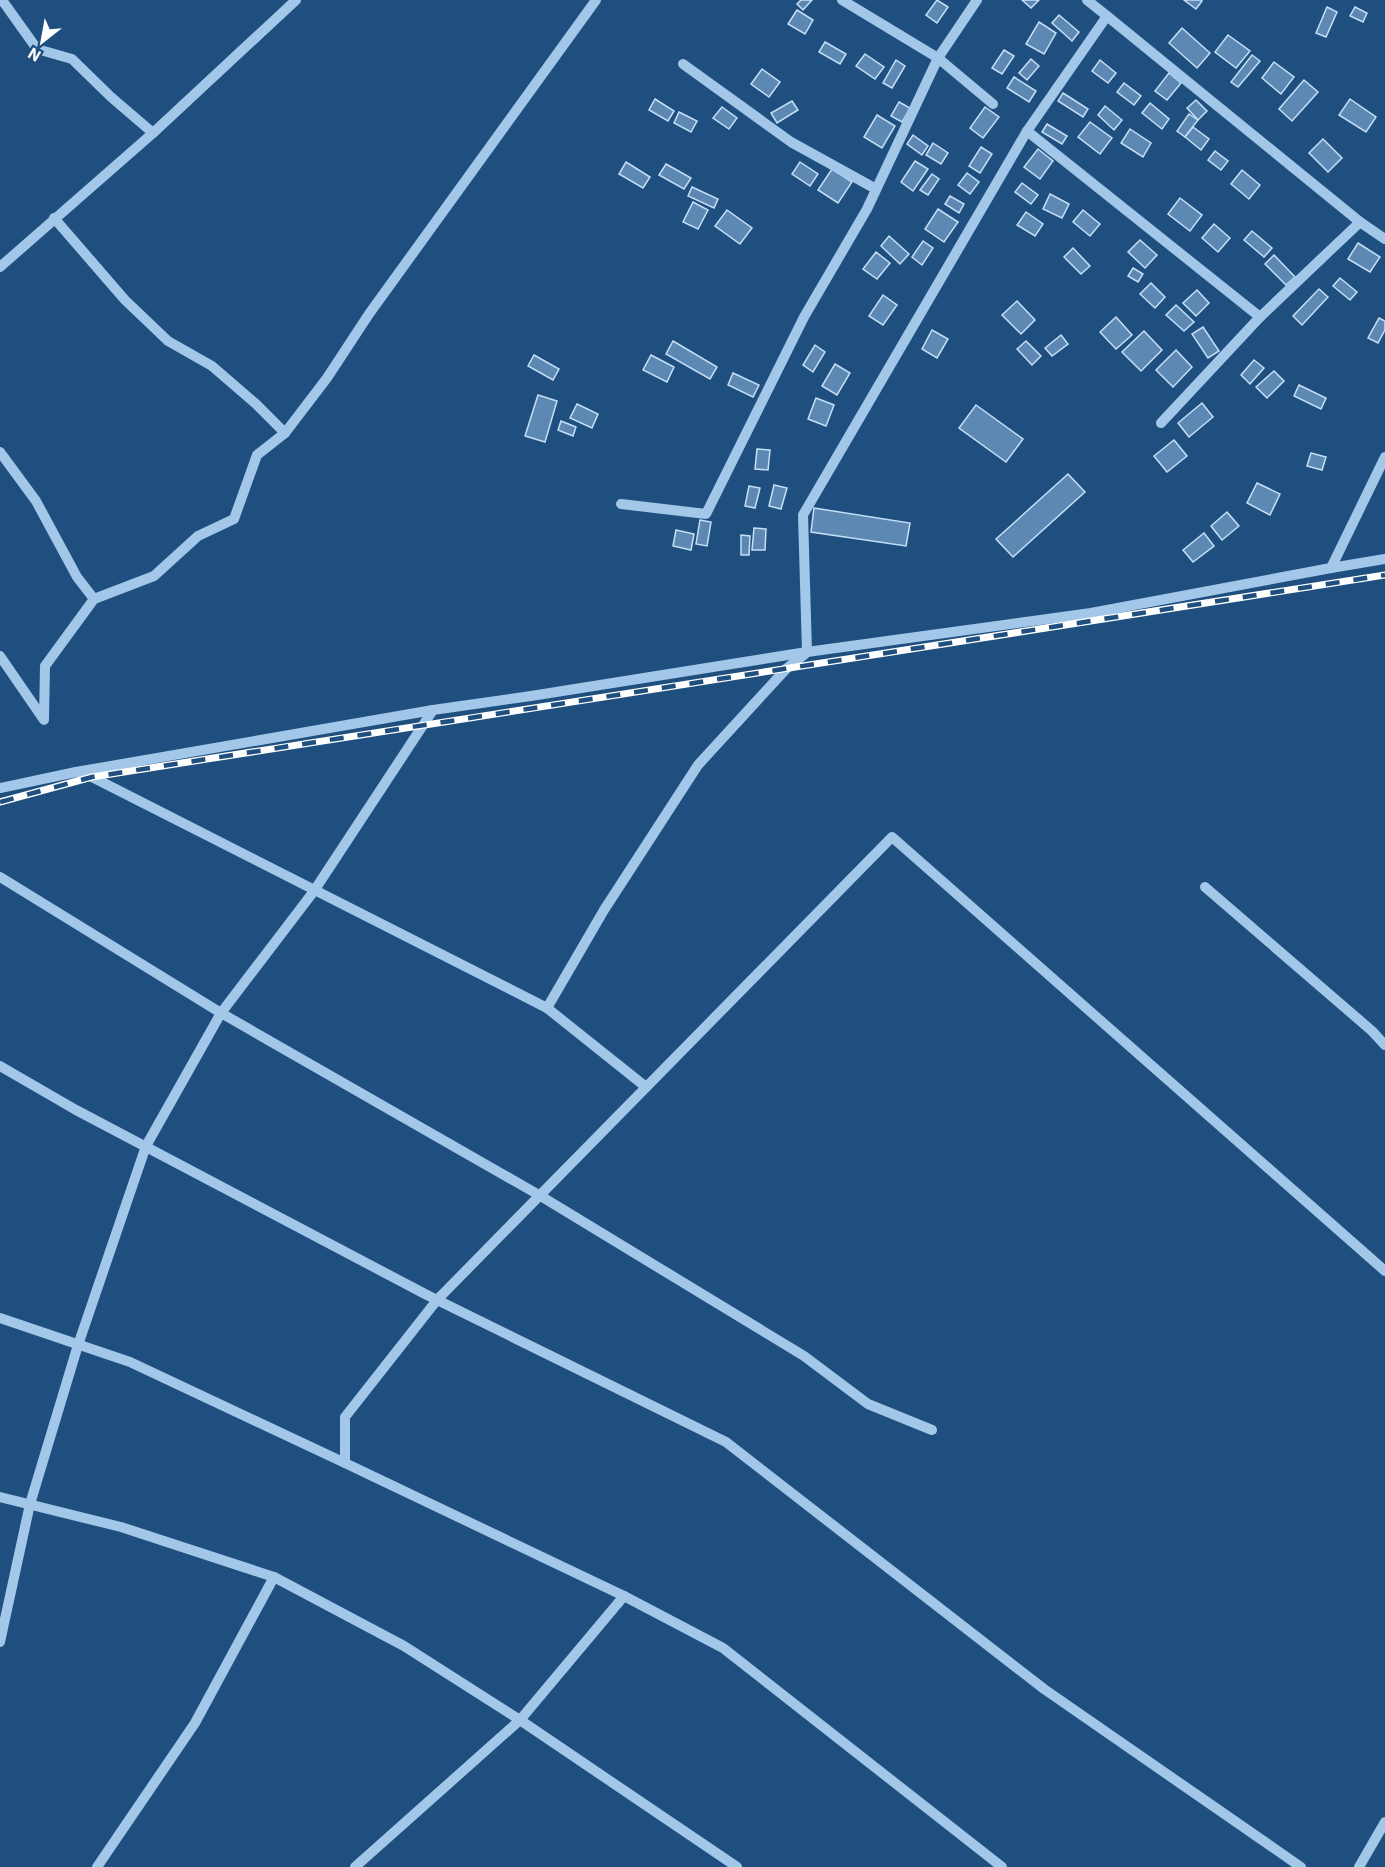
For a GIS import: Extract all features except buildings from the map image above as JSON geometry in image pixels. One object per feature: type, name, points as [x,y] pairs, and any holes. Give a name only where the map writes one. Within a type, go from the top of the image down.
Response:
[{"type":"street","points":[[2,0],[36,49],[72,59],[153,133]]},
{"type":"street","points":[[0,267],[153,133],[296,0]]},
{"type":"street","points":[[0,656],[44,720],[45,666],[94,599],[154,576],[198,536],[234,519],[257,455],[285,434],[327,378],[369,314],[596,0]]},
{"type":"street","points":[[842,0],[938,58],[993,104]]},
{"type":"street","points":[[621,504],[706,514],[804,317],[867,209],[938,58],[977,0]]},
{"type":"street","points":[[1087,0],[1360,222],[1385,239]]},
{"type":"street","points":[[807,652],[803,515],[1027,131],[1107,16]]},
{"type":"street","points":[[683,64],[791,142],[876,189]]},
{"type":"street","points":[[1027,131],[1260,317]]},
{"type":"street","points":[[54,219],[125,300],[168,341],[212,366],[256,404],[285,434]]},
{"type":"street","points":[[1161,423],[1260,317],[1360,222]]},
{"type":"street","points":[[0,452],[36,501],[77,577],[94,599]]},
{"type":"street","points":[[1331,568],[1385,457]]},
{"type":"street","points":[[0,788],[76,772],[432,710],[807,652],[1091,613],[1385,560]]},
{"type":"street","points":[[547,1008],[604,910],[698,765],[786,669],[807,652]]},
{"type":"street","points":[[0,1642],[30,1504],[78,1345],[146,1146],[221,1013],[314,891],[432,710]]},
{"type":"street","points":[[76,772],[92,777],[547,1008],[646,1087]]},
{"type":"street","points":[[345,1462],[345,1417],[437,1300],[892,837],[1385,1271]]},
{"type":"street","points":[[0,877],[221,1013],[539,1196],[804,1356],[867,1404],[932,1430]]},
{"type":"street","points":[[1205,887],[1372,1031],[1385,1045]]},
{"type":"street","points":[[0,1066],[76,1110],[437,1300],[726,1442],[1044,1689],[1301,1867]]},
{"type":"street","points":[[0,1318],[130,1362],[624,1596],[723,1648],[1002,1867]]},
{"type":"street","points":[[0,1497],[121,1527],[274,1578],[404,1646],[520,1720],[736,1867]]},
{"type":"street","points":[[97,1867],[195,1723],[274,1578]]},
{"type":"street","points":[[355,1867],[520,1720],[624,1596]]},
{"type":"street","points":[[1359,1867],[1385,1822]]},
{"type":"railway","points":[[0,802],[92,777],[1385,575]]}]
